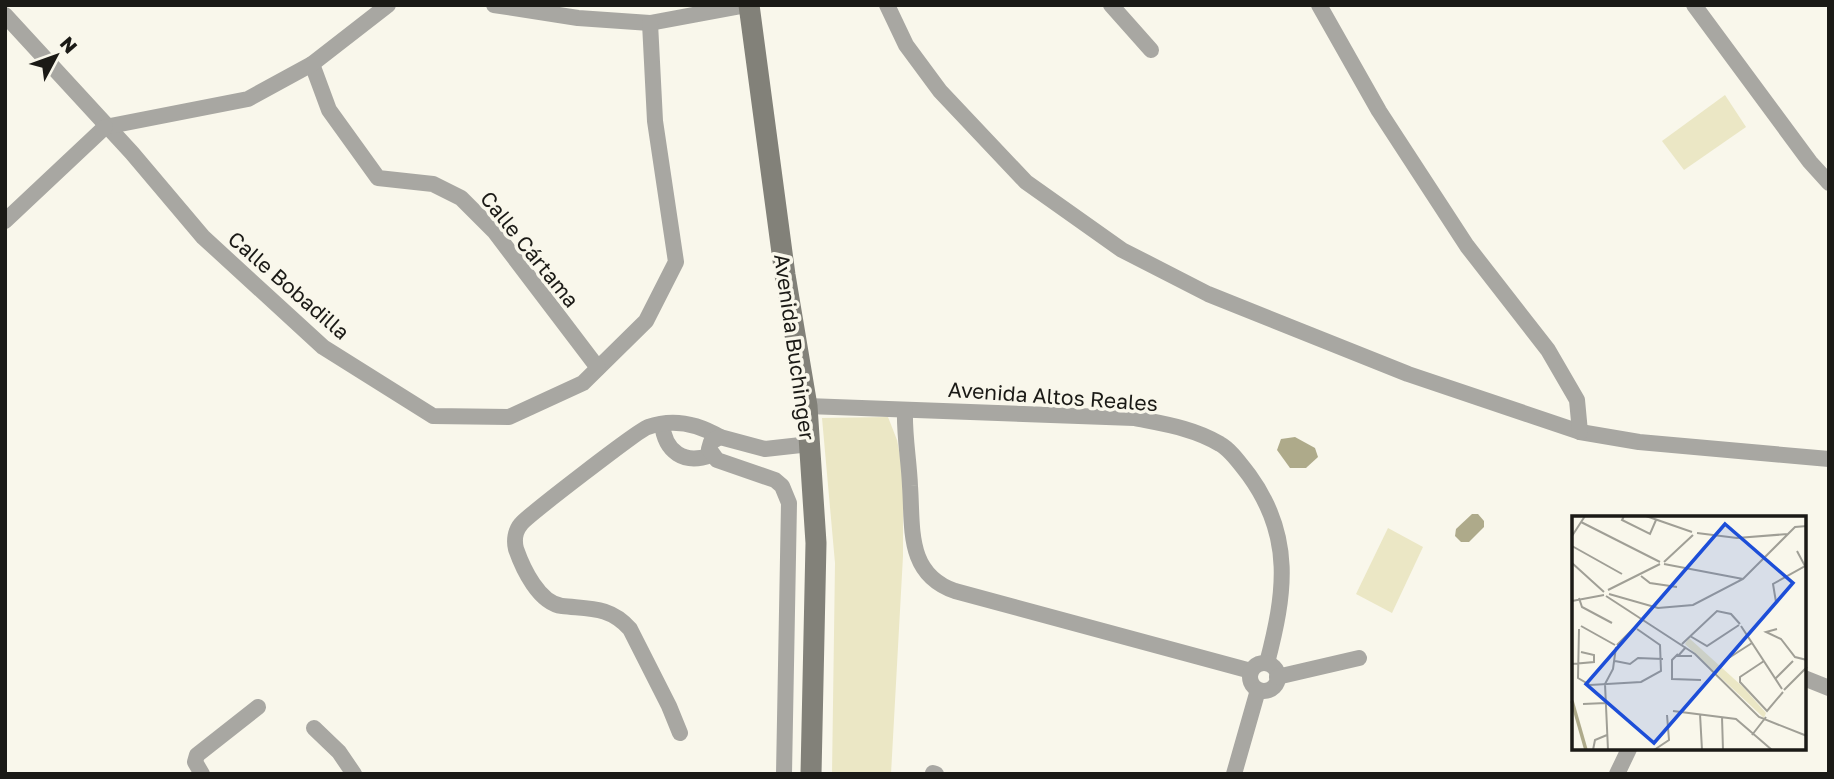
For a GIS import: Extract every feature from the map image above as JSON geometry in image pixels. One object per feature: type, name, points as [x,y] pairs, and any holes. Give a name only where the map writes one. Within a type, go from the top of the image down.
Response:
[{"type":"street","points":[[5,221],[104,127],[248,99],[313,64],[388,5]]},
{"type":"street","points":[[494,5],[578,18],[650,23],[748,5]]},
{"type":"street","name":"Avenida Buchinger","points":[[748,5],[785,275],[807,406],[816,542],[811,774]]},
{"type":"street","points":[[887,5],[906,45],[940,91],[1026,183],[1122,250],[1208,294],[1408,374],[1580,432],[1639,442],[1829,459]]},
{"type":"street","points":[[1111,5],[1151,50]]},
{"type":"street","points":[[1319,5],[1379,111],[1466,246],[1548,350],[1577,400],[1580,432]]},
{"type":"street","points":[[1694,5],[1810,162],[1829,183]]},
{"type":"street","name":"Calle Bobadilla","points":[[5,15],[104,127],[132,153],[203,237],[323,347],[433,416],[509,417],[583,383],[646,321],[676,262],[655,121],[650,23]]},
{"type":"street","name":"Calle Cártama","points":[[313,64],[329,110],[378,178],[433,184],[461,198],[494,231],[597,368]]},
{"type":"street","name":"Avenida Altos Reales","points":[[807,406],[1134,418],[1185,428],[1223,445],[1266,499],[1282,556],[1283,597],[1267,663]]},
{"type":"street","points":[[905,410],[911,537],[921,566],[932,578],[955,591],[1251,671]]},
{"type":"street","points":[[680,733],[630,629],[623,621],[593,607],[560,606],[549,601],[524,565],[516,548],[515,536],[530,515],[648,427],[684,422],[720,437],[765,449],[810,444]]},
{"type":"street","points":[[662,424],[664,438],[671,450],[692,460],[711,455],[775,480],[787,494],[784,774]]},
{"type":"street","points":[[711,455],[711,442],[720,437]]},
{"type":"street","points":[[1258,690],[1272,688],[1278,677],[1359,658]]},
{"type":"street","points":[[1258,690],[1250,679],[1251,671],[1258,664],[1267,663],[1274,668],[1278,677]]},
{"type":"street","points":[[1806,679],[1829,688]]},
{"type":"street","points":[[1234,774],[1258,690]]},
{"type":"street","points":[[202,774],[195,762],[197,755],[258,707]]},
{"type":"street","points":[[314,729],[339,752],[354,774]]},
{"type":"street","points":[[1617,774],[1628,751]]},
{"type":"shaded area","points":[[1725,95],[1746,127],[1684,170],[1662,141]]},
{"type":"shaded area","points":[[888,417],[897,440],[903,472],[903,556],[891,774],[832,774],[835,563],[822,418]]},
{"type":"shaded area","points":[[1295,437],[1315,448],[1318,457],[1306,468],[1290,468],[1277,450],[1281,439]]},
{"type":"shaded area","points":[[1472,514],[1478,514],[1484,521],[1484,527],[1469,542],[1461,542],[1455,536],[1456,529]]},
{"type":"shaded area","points":[[1388,528],[1423,547],[1392,613],[1356,594]]}]
